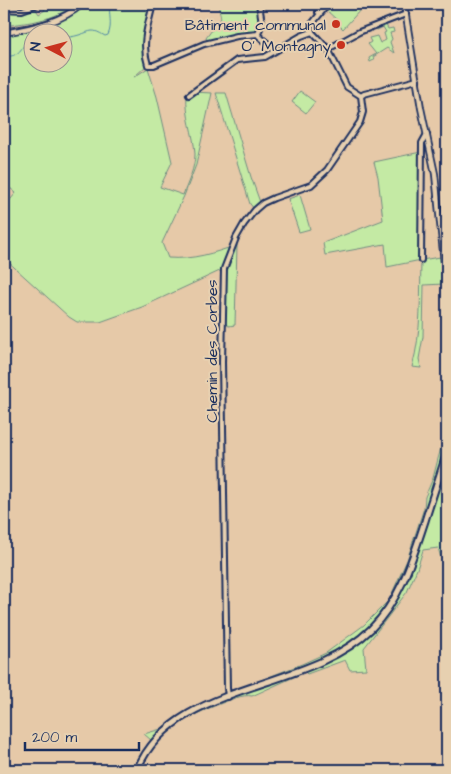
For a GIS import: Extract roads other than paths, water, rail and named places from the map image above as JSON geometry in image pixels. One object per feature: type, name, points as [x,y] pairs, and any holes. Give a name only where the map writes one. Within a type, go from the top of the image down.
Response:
[{"type":"main road","points":[[136,770],[152,743],[174,722],[228,696],[324,660],[349,646],[372,629],[393,602],[406,576],[447,452]]},
{"type":"street","points":[[4,9],[22,10],[38,4]]},
{"type":"street","points":[[4,33],[49,23],[68,15],[82,4]]},
{"type":"street","points":[[153,4],[145,39],[148,65],[154,65],[204,44],[237,36],[258,34]]},
{"type":"street","points":[[258,34],[262,24],[259,4]]},
{"type":"street","points":[[318,15],[320,4]]},
{"type":"street","points":[[328,4],[311,25],[312,32],[328,49],[346,87],[361,96],[416,80]]},
{"type":"street","points":[[404,4],[416,80],[435,174],[447,291]]},
{"type":"street","points":[[328,49],[372,26],[406,14]]},
{"type":"street","points":[[189,95],[237,60],[266,57],[275,50],[312,32]]},
{"type":"street","points":[[258,34],[275,50]]},
{"type":"street","name":"Chemin des Corbes","points":[[228,696],[226,670],[222,362],[224,269],[236,238],[255,210],[263,203],[311,185],[327,170],[360,122],[363,112],[361,96]]},
{"type":"street","points":[[421,260],[422,142],[427,134]]},
{"type":"waterway","points":[[72,36],[92,31],[105,36],[108,35],[110,4]]},
{"type":"waterway","points":[[4,57],[15,55],[22,48]]},
{"type":"railway","points":[[4,28],[51,18],[77,4]]},
{"type":"place","name":"Bâtiment communal","points":[[336,24]]},
{"type":"place","name":"O' Montagny","points":[[341,45]]}]
